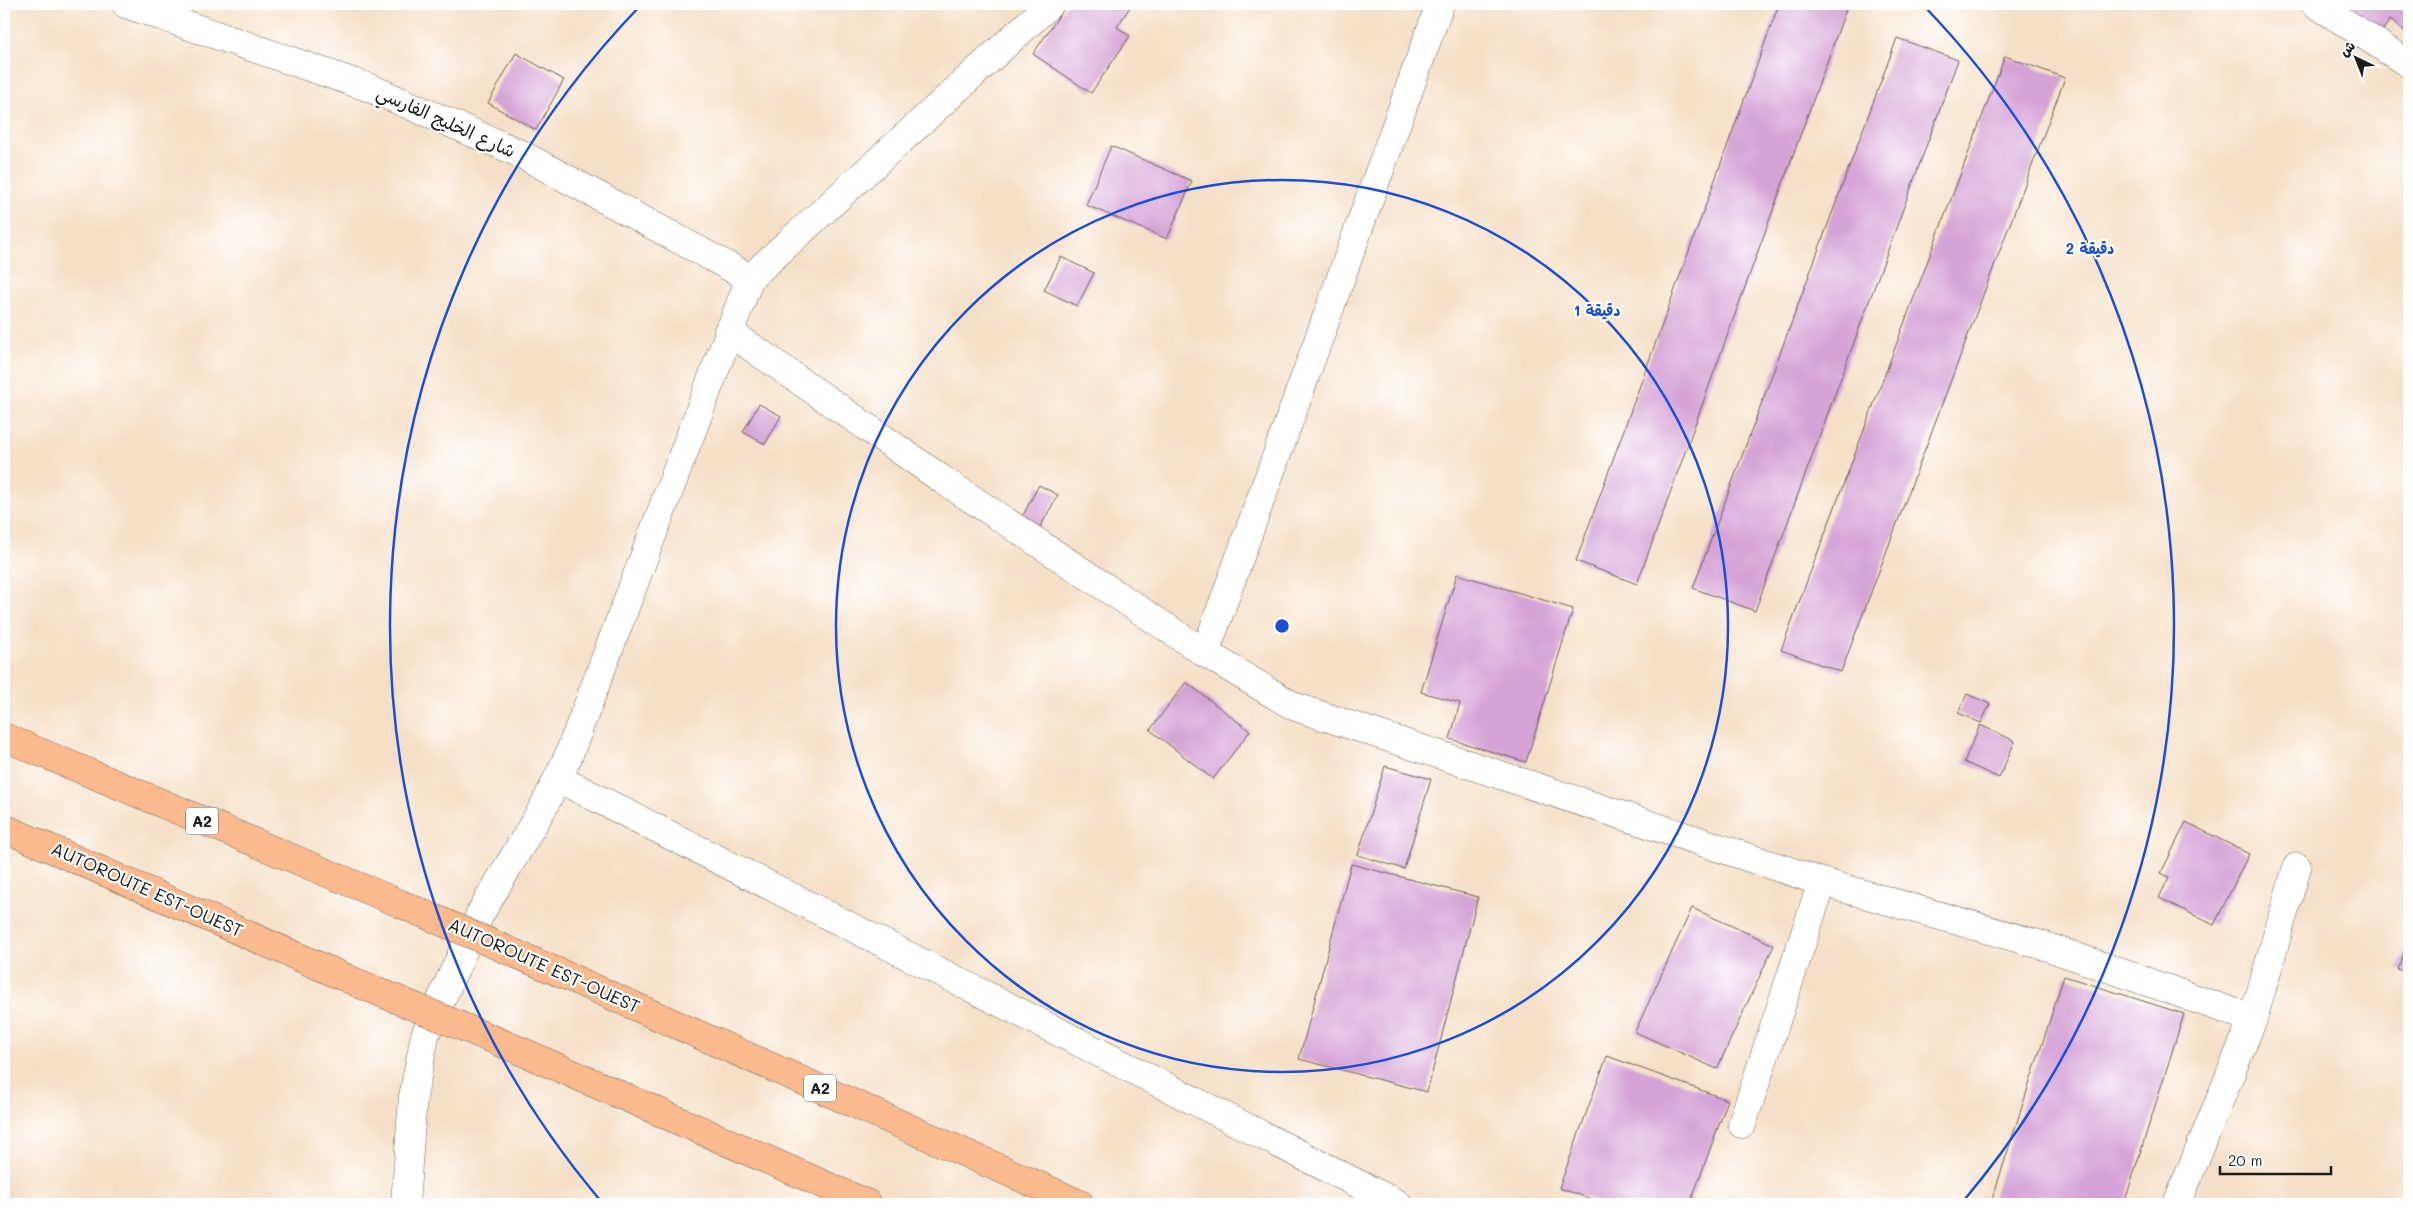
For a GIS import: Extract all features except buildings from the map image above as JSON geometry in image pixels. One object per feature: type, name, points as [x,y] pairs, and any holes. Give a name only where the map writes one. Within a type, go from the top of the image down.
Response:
[{"type":"highway","name":"AUTOROUTE EST-OUEST","points":[[4,737],[560,973],[1080,1204]]},
{"type":"highway","name":"AUTOROUTE EST-OUEST","points":[[4,828],[360,984],[523,1052],[868,1204]]},
{"type":"street","name":"شارع الخليج الفارسي","points":[[126,4],[370,88],[521,154],[750,278]]},
{"type":"street","points":[[409,1203],[413,1097],[425,1035],[480,914],[559,779],[728,331],[750,278],[1050,4]]},
{"type":"street","points":[[1205,653],[1440,4]]},
{"type":"street","points":[[2316,4],[2409,64]]},
{"type":"street","points":[[728,331],[943,480],[1205,653],[1293,706],[1822,882],[2048,947],[2253,1019]]},
{"type":"street","points":[[559,779],[1398,1204]]},
{"type":"street","points":[[2177,1204],[2253,1019],[2297,867]]},
{"type":"street","points":[[1742,1124],[1822,882]]}]
